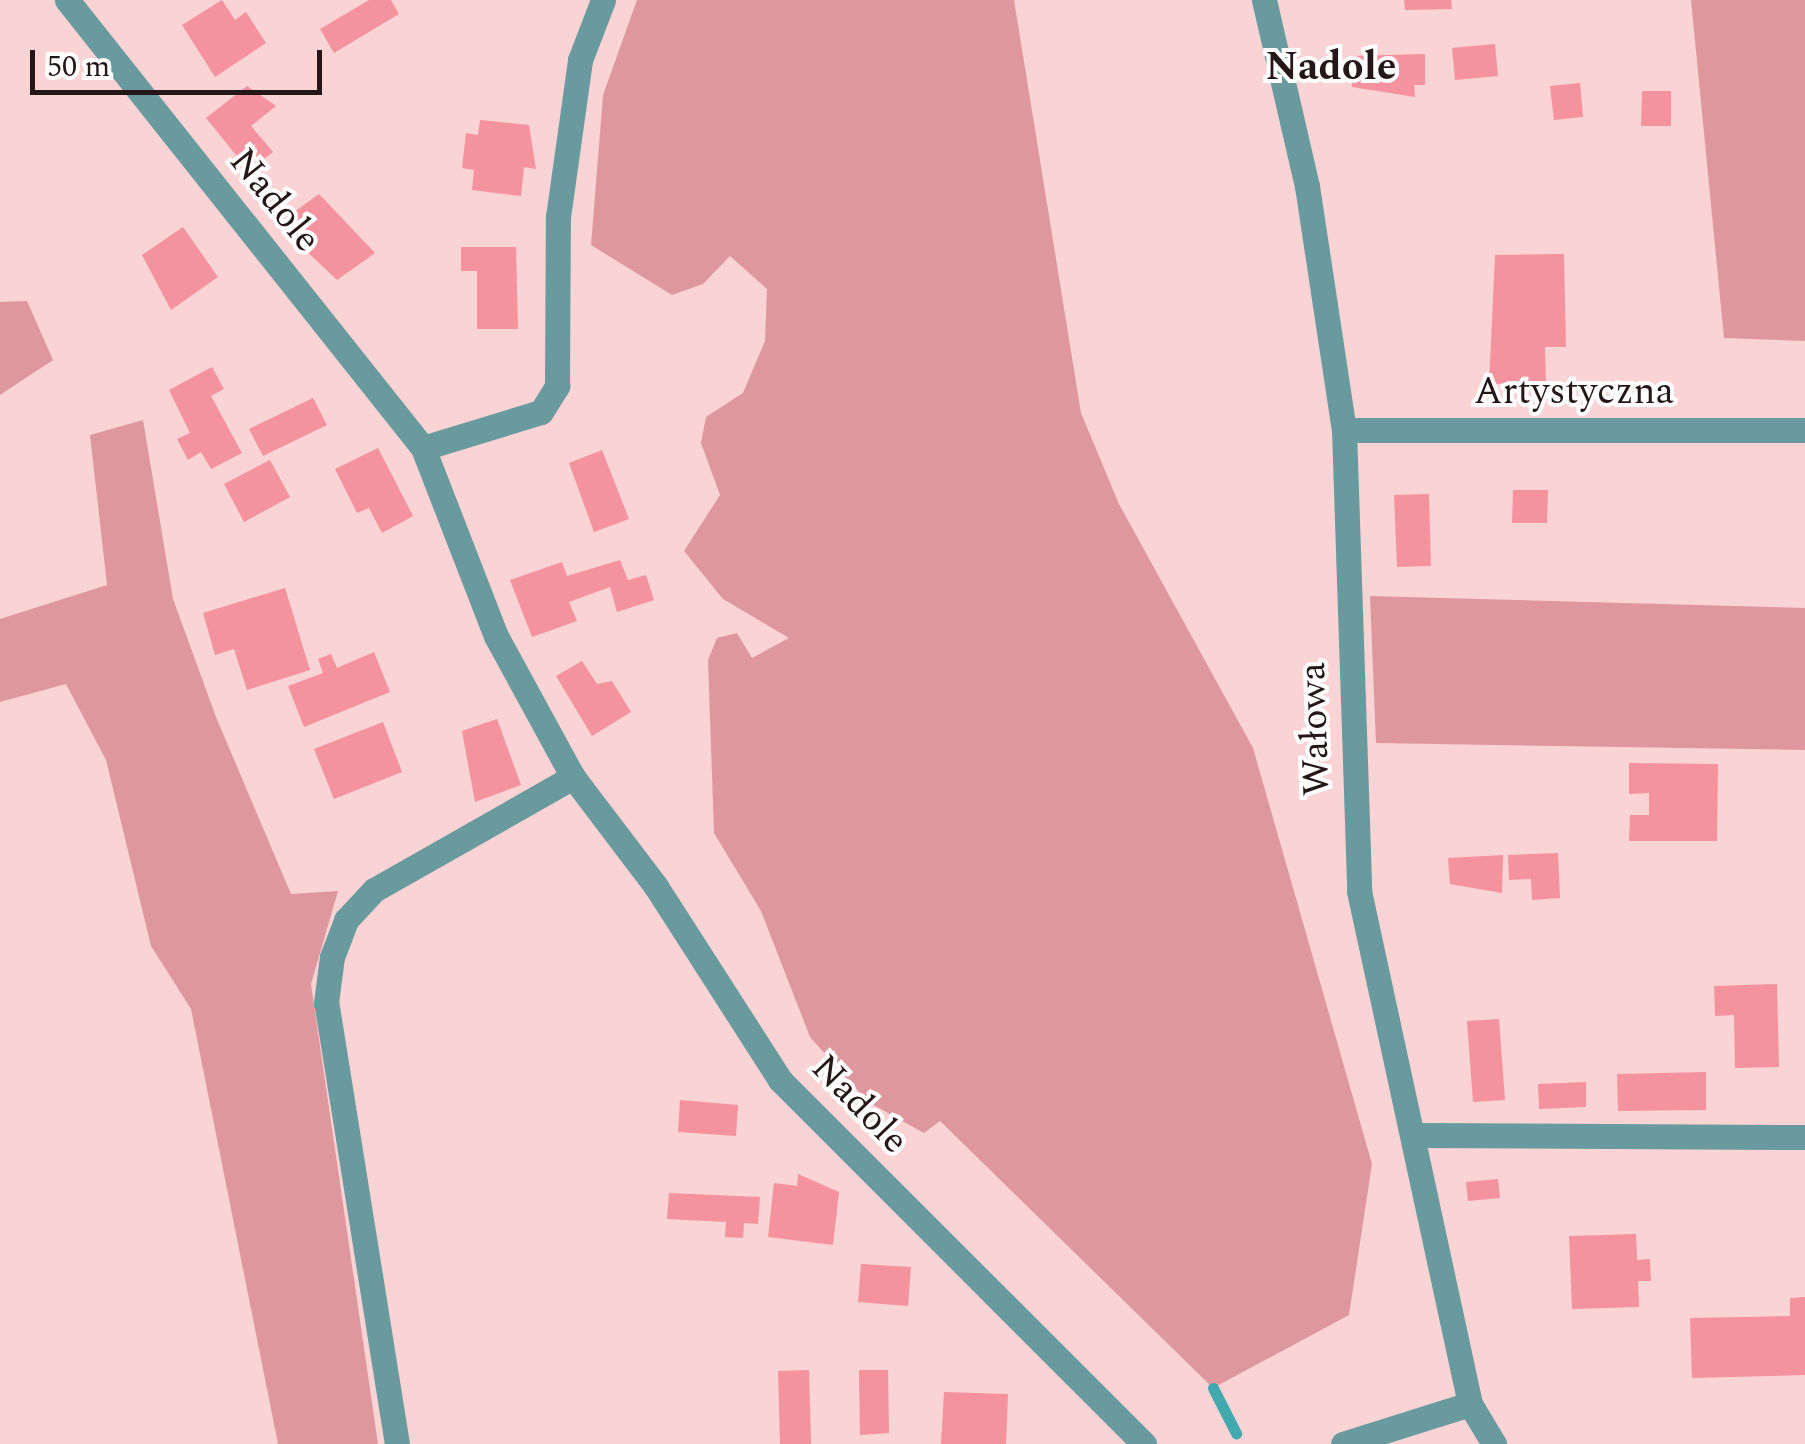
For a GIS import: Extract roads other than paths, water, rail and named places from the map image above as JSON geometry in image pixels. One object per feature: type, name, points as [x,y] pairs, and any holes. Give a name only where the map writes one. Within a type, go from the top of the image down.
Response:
[{"type":"street","name":"Nadole","points":[[66,0],[423,448],[496,636],[573,777],[656,885],[780,1080],[1144,1444]]},
{"type":"street","points":[[423,448],[528,418],[556,386],[558,217],[580,60],[603,0]]},
{"type":"street","name":"Wałowa","points":[[1264,0],[1307,186],[1344,430],[1360,890],[1470,1404],[1494,1444]]},
{"type":"street","name":"Artystyczna","points":[[1344,430],[1805,430]]},
{"type":"street","points":[[398,1444],[326,1003],[332,957],[346,920],[374,890],[573,777]]},
{"type":"street","points":[[1415,1135],[1805,1137]]},
{"type":"street","points":[[1343,1444],[1470,1404]]},
{"type":"waterway","points":[[1213,1388],[1236,1433]]},
{"type":"district","name":"Nadole","points":[[1331,68]]}]
